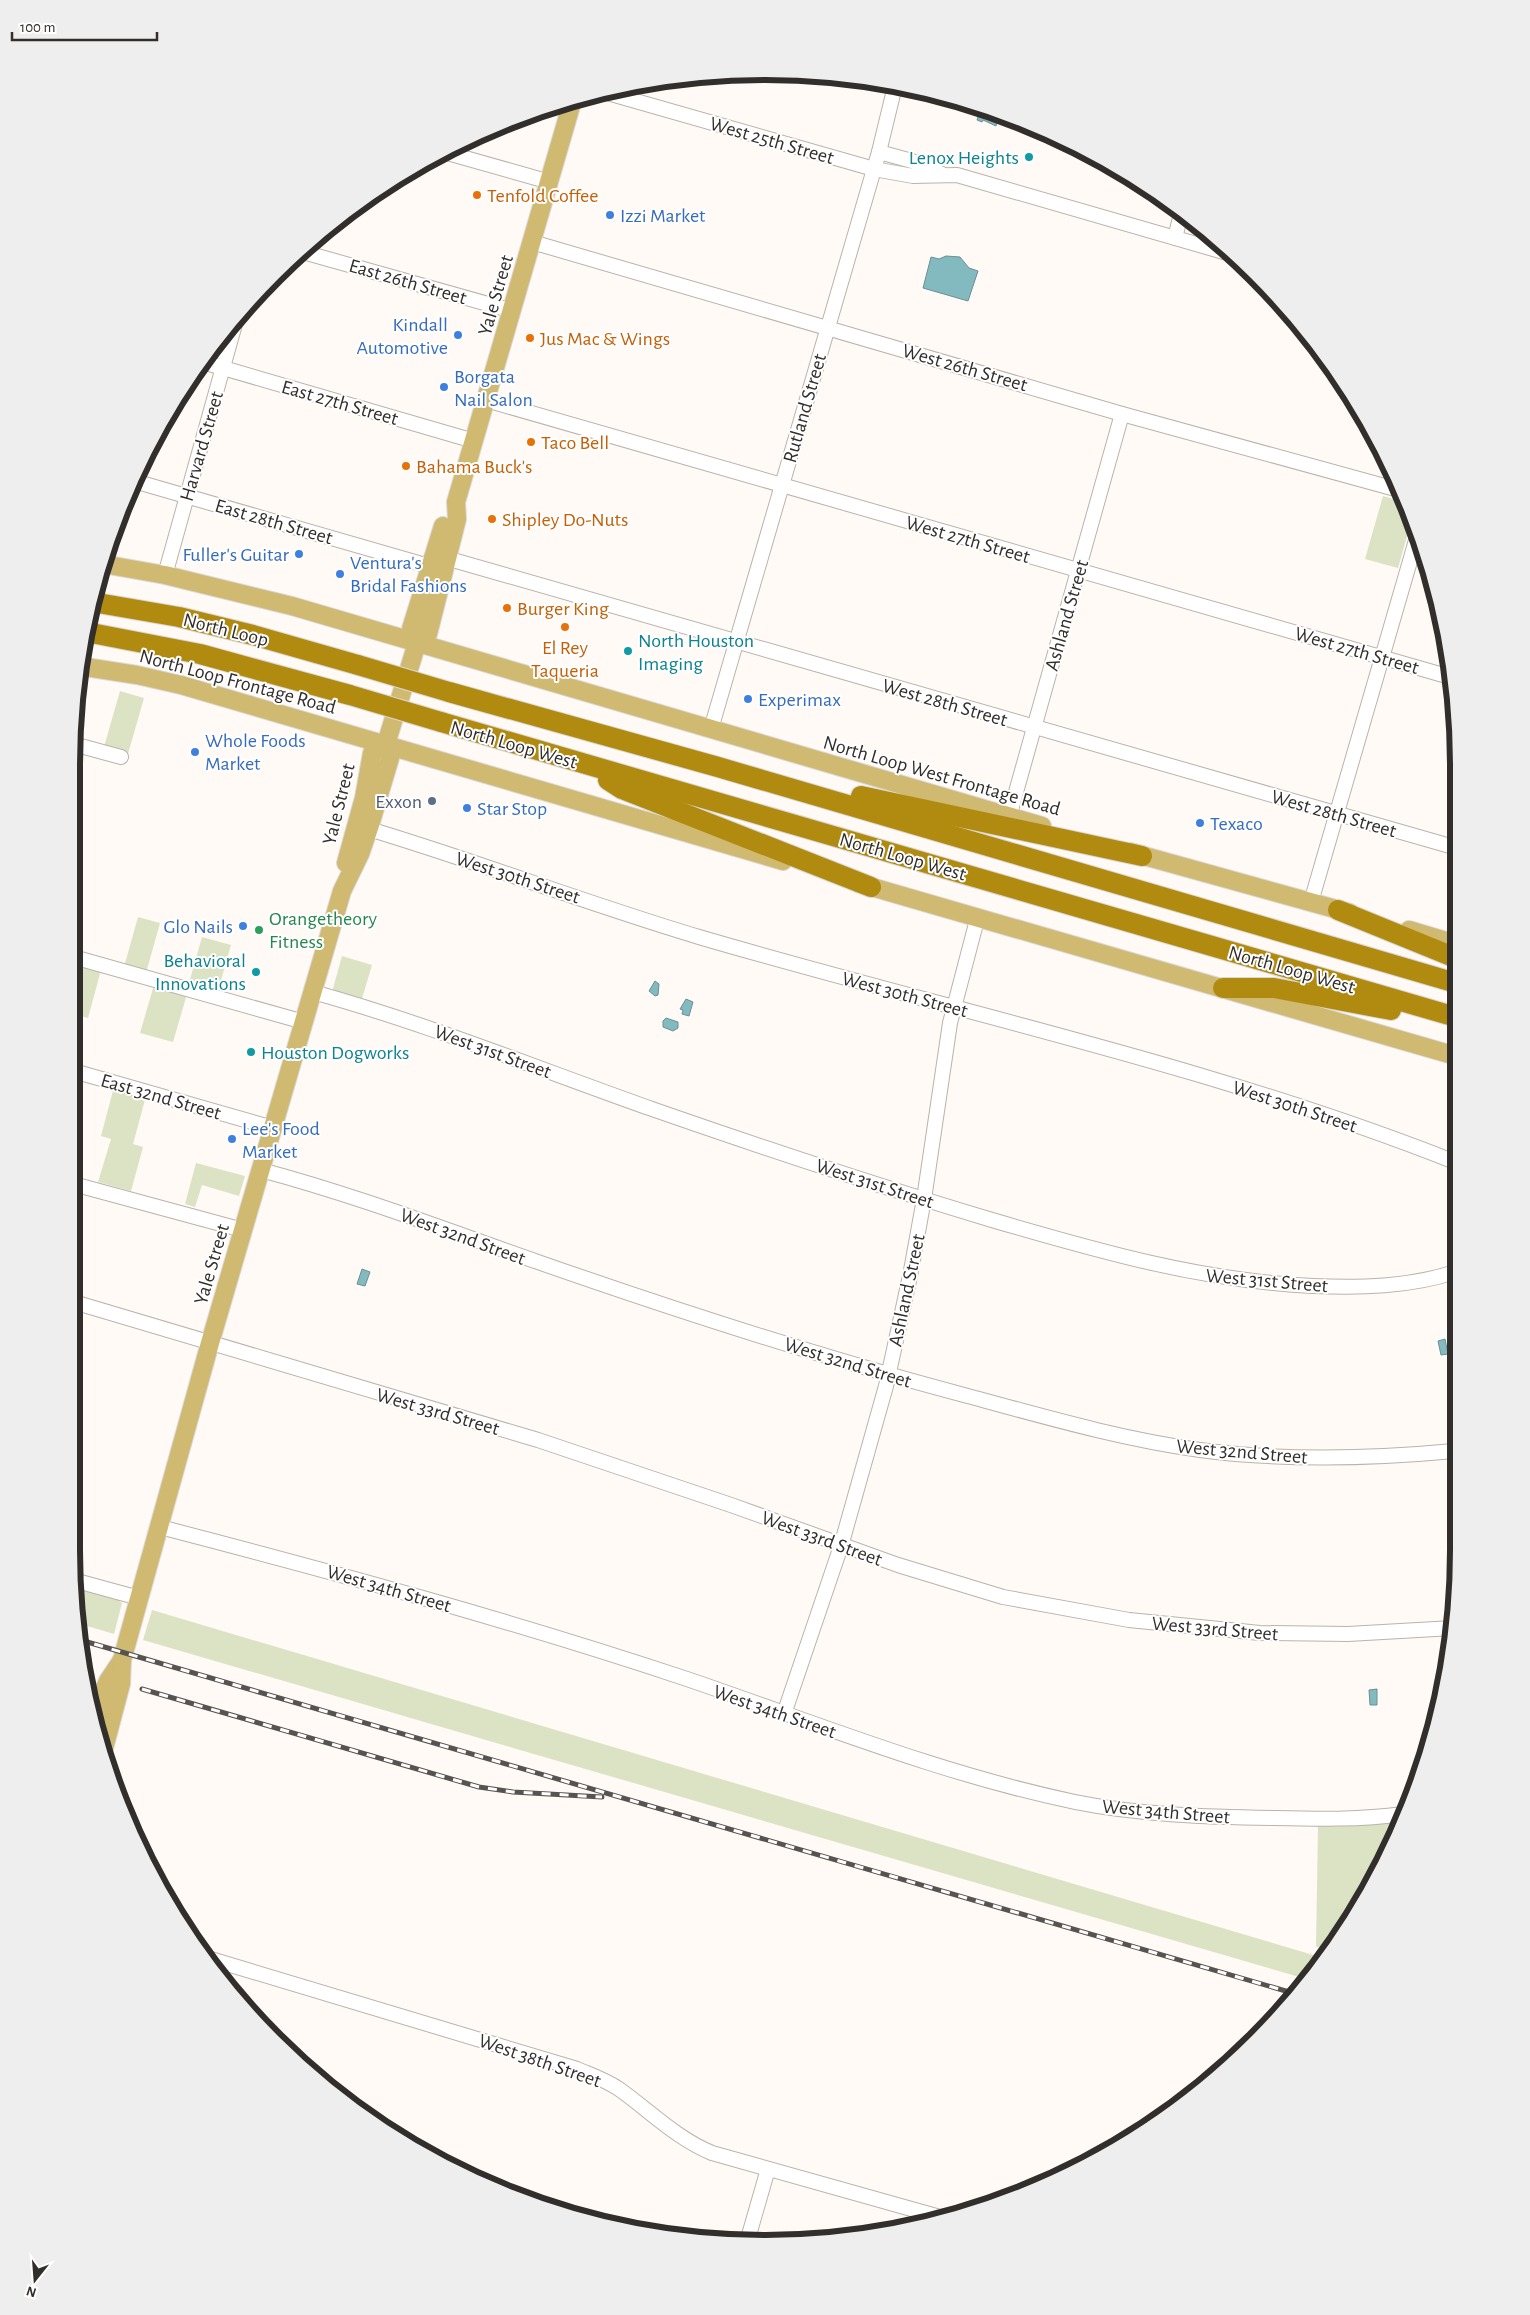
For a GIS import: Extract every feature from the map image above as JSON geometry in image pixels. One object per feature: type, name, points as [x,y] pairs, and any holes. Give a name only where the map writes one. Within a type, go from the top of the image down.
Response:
[{"type":"highway","name":"North Loop","points":[[99,603],[179,617],[253,635],[358,665]]},
{"type":"highway","name":"North Loop","points":[[93,633],[200,654],[350,695]]},
{"type":"highway","name":"North Loop West","points":[[358,665],[718,767],[1450,982]]},
{"type":"highway","name":"North Loop West","points":[[350,695],[1450,1014]]},
{"type":"highway","points":[[586,765],[622,789],[871,887]]},
{"type":"highway","points":[[718,767],[1142,856]]},
{"type":"highway","points":[[1338,910],[1450,956]]},
{"type":"highway","points":[[1223,988],[1274,988],[1450,1020]]},
{"type":"main road","name":"Yale Street","points":[[103,1727],[121,1684],[122,1660],[139,1598],[210,1343],[304,1022],[346,881],[360,854],[362,827],[390,758],[386,744],[417,643],[428,634],[438,562],[457,519],[456,502],[571,108]]},
{"type":"main road","points":[[110,565],[165,574],[269,600],[417,643]]},
{"type":"main road","name":"North Loop West Frontage Road","points":[[417,643],[1142,856],[1450,942]]},
{"type":"main road","name":"North Loop Frontage Road","points":[[87,667],[137,675],[180,685],[386,744]]},
{"type":"main road","points":[[386,744],[871,887],[978,916],[1450,1054]]},
{"type":"main road","name":"Yale Street","points":[[98,1705],[108,1681],[122,1660]]},
{"type":"street","name":"Rutland Street","points":[[711,729],[827,327],[880,152],[894,92]]},
{"type":"street","name":"West 25th Street","points":[[618,96],[874,169],[913,176],[957,175],[1217,250]]},
{"type":"street","name":"West 25th Street","points":[[880,152],[912,161],[942,174]]},
{"type":"street","points":[[455,155],[550,182]]},
{"type":"street","points":[[1174,238],[1179,220]]},
{"type":"street","name":"West 26th Street","points":[[532,242],[1122,414],[1391,488]]},
{"type":"street","name":"East 26th Street","points":[[309,254],[513,311]]},
{"type":"street","name":"Harvard Street","points":[[165,574],[232,336]]},
{"type":"street","name":"East 27th Street","points":[[210,364],[474,441]]},
{"type":"street","name":"West 27th Street","points":[[486,400],[1444,675]]},
{"type":"street","name":"Ashland Street","points":[[1009,817],[1122,414]]},
{"type":"street","name":"East 28th Street","points":[[141,483],[438,562]]},
{"type":"street","points":[[1311,902],[1414,546]]},
{"type":"street","name":"West 28th Street","points":[[438,562],[737,641],[1450,846]]},
{"type":"street","points":[[80,746],[121,757]]},
{"type":"street","name":"West 30th Street","points":[[362,827],[698,937],[1194,1073],[1381,1134],[1450,1160]]},
{"type":"street","name":"Ashland Street","points":[[784,1714],[841,1546],[888,1375],[924,1199],[954,1008],[978,916]]},
{"type":"street","points":[[80,959],[304,1022]]},
{"type":"street","name":"West 31st Street","points":[[313,992],[472,1042],[651,1108],[924,1199],[1153,1265],[1238,1280],[1295,1285],[1376,1286],[1408,1283],[1450,1273]]},
{"type":"street","name":"East 32nd Street","points":[[80,1073],[273,1128]]},
{"type":"street","name":"West 32nd Street","points":[[261,1170],[368,1202],[687,1312],[888,1375],[1065,1422],[1153,1442],[1201,1450],[1289,1457],[1346,1458],[1450,1451]]},
{"type":"street","points":[[80,1186],[243,1230]]},
{"type":"street","name":"West 33rd Street","points":[[80,1304],[538,1440],[731,1505],[841,1546],[953,1583],[1003,1596],[1093,1614],[1162,1625],[1260,1634],[1445,1628]]},
{"type":"street","name":"West 34th Street","points":[[160,1527],[485,1615],[687,1679],[945,1770],[1079,1802],[1164,1813],[1254,1818],[1333,1819],[1397,1814]]},
{"type":"street","points":[[81,1582],[139,1598]]},
{"type":"street","name":"West 38th Street","points":[[217,1960],[577,2069],[618,2089],[694,2146],[768,2169],[931,2215]]},
{"type":"street","points":[[749,2235],[768,2169]]},
{"type":"green space","points":[[1383,496],[1397,500],[1409,531],[1398,568],[1365,559]]},
{"type":"green space","points":[[120,691],[144,698],[128,754],[104,747]]},
{"type":"green space","points":[[138,917],[160,923],[146,973],[124,967]]},
{"type":"green space","points":[[202,937],[231,945],[218,991],[189,983]]},
{"type":"green space","points":[[342,956],[372,965],[361,1002],[332,992]]},
{"type":"green space","points":[[80,964],[101,970],[88,1018],[80,1016]]},
{"type":"green space","points":[[154,985],[187,994],[173,1042],[140,1033]]},
{"type":"green space","points":[[114,1087],[146,1096],[133,1144],[143,1147],[131,1191],[98,1182],[111,1139],[101,1136]]},
{"type":"green space","points":[[196,1163],[245,1176],[239,1196],[202,1185],[195,1207],[185,1204]]},
{"type":"green space","points":[[81,1589],[118,1600],[122,1603],[114,1634],[84,1625]]},
{"type":"green space","points":[[152,1610],[1316,1956],[1300,1977],[143,1640]]},
{"type":"green space","points":[[1393,1823],[1358,1892],[1335,1931],[1323,1948],[1316,1947],[1318,1826]]},
{"type":"water","points":[[979,114],[997,121],[996,126],[983,120],[982,122],[977,120]]},
{"type":"water","points":[[946,256],[960,257],[969,268],[978,271],[968,301],[923,288],[931,257],[939,259]]},
{"type":"water","points":[[655,981],[659,984],[658,995],[655,996],[649,991]]},
{"type":"water","points":[[686,999],[693,1002],[689,1016],[682,1014],[683,1010],[680,1009]]},
{"type":"water","points":[[666,1018],[678,1022],[678,1028],[673,1031],[663,1027],[663,1021]]},
{"type":"water","points":[[362,1269],[370,1272],[365,1286],[357,1284]]},
{"type":"water","points":[[1445,1339],[1448,1354],[1441,1355],[1438,1341]]},
{"type":"water","points":[[1377,1689],[1377,1705],[1370,1705],[1369,1690]]},
{"type":"railway","points":[[86,1642],[1288,1992]]},
{"type":"railway","points":[[142,1689],[479,1787],[513,1792],[602,1797]]},
{"type":"place","name":"Lenox Heights","points":[[1029,157]]},
{"type":"place","name":"Tenfold Coffee","points":[[477,195]]},
{"type":"place","name":"Izzi Market","points":[[610,215]]},
{"type":"place","name":"Kindall Automotive","points":[[458,335]]},
{"type":"place","name":"Jus Mac & Wings","points":[[530,338]]},
{"type":"place","name":"Borgata Nail Salon","points":[[444,387]]},
{"type":"place","name":"Taco Bell","points":[[531,442]]},
{"type":"place","name":"Bahama Buck's","points":[[406,466]]},
{"type":"place","name":"Shipley Do-Nuts","points":[[492,519]]},
{"type":"place","name":"Fuller's Guitar","points":[[299,554]]},
{"type":"place","name":"Ventura's Bridal Fashions","points":[[340,574]]},
{"type":"place","name":"Burger King","points":[[507,608]]},
{"type":"place","name":"El Rey Taqueria","points":[[565,627]]},
{"type":"place","name":"North Houston Imaging","points":[[628,651]]},
{"type":"place","name":"Experimax","points":[[748,699]]},
{"type":"place","name":"Whole Foods Market","points":[[195,752]]},
{"type":"place","name":"Exxon","points":[[432,801]]},
{"type":"place","name":"Star Stop","points":[[467,808]]},
{"type":"place","name":"Texaco","points":[[1200,823]]},
{"type":"place","name":"Glo Nails","points":[[243,926]]},
{"type":"place","name":"Orangetheory Fitness","points":[[259,930]]},
{"type":"place","name":"Behavioral Innovations","points":[[256,972]]},
{"type":"place","name":"Houston Dogworks","points":[[251,1052]]},
{"type":"place","name":"Lee's Food Market","points":[[232,1139]]}]
